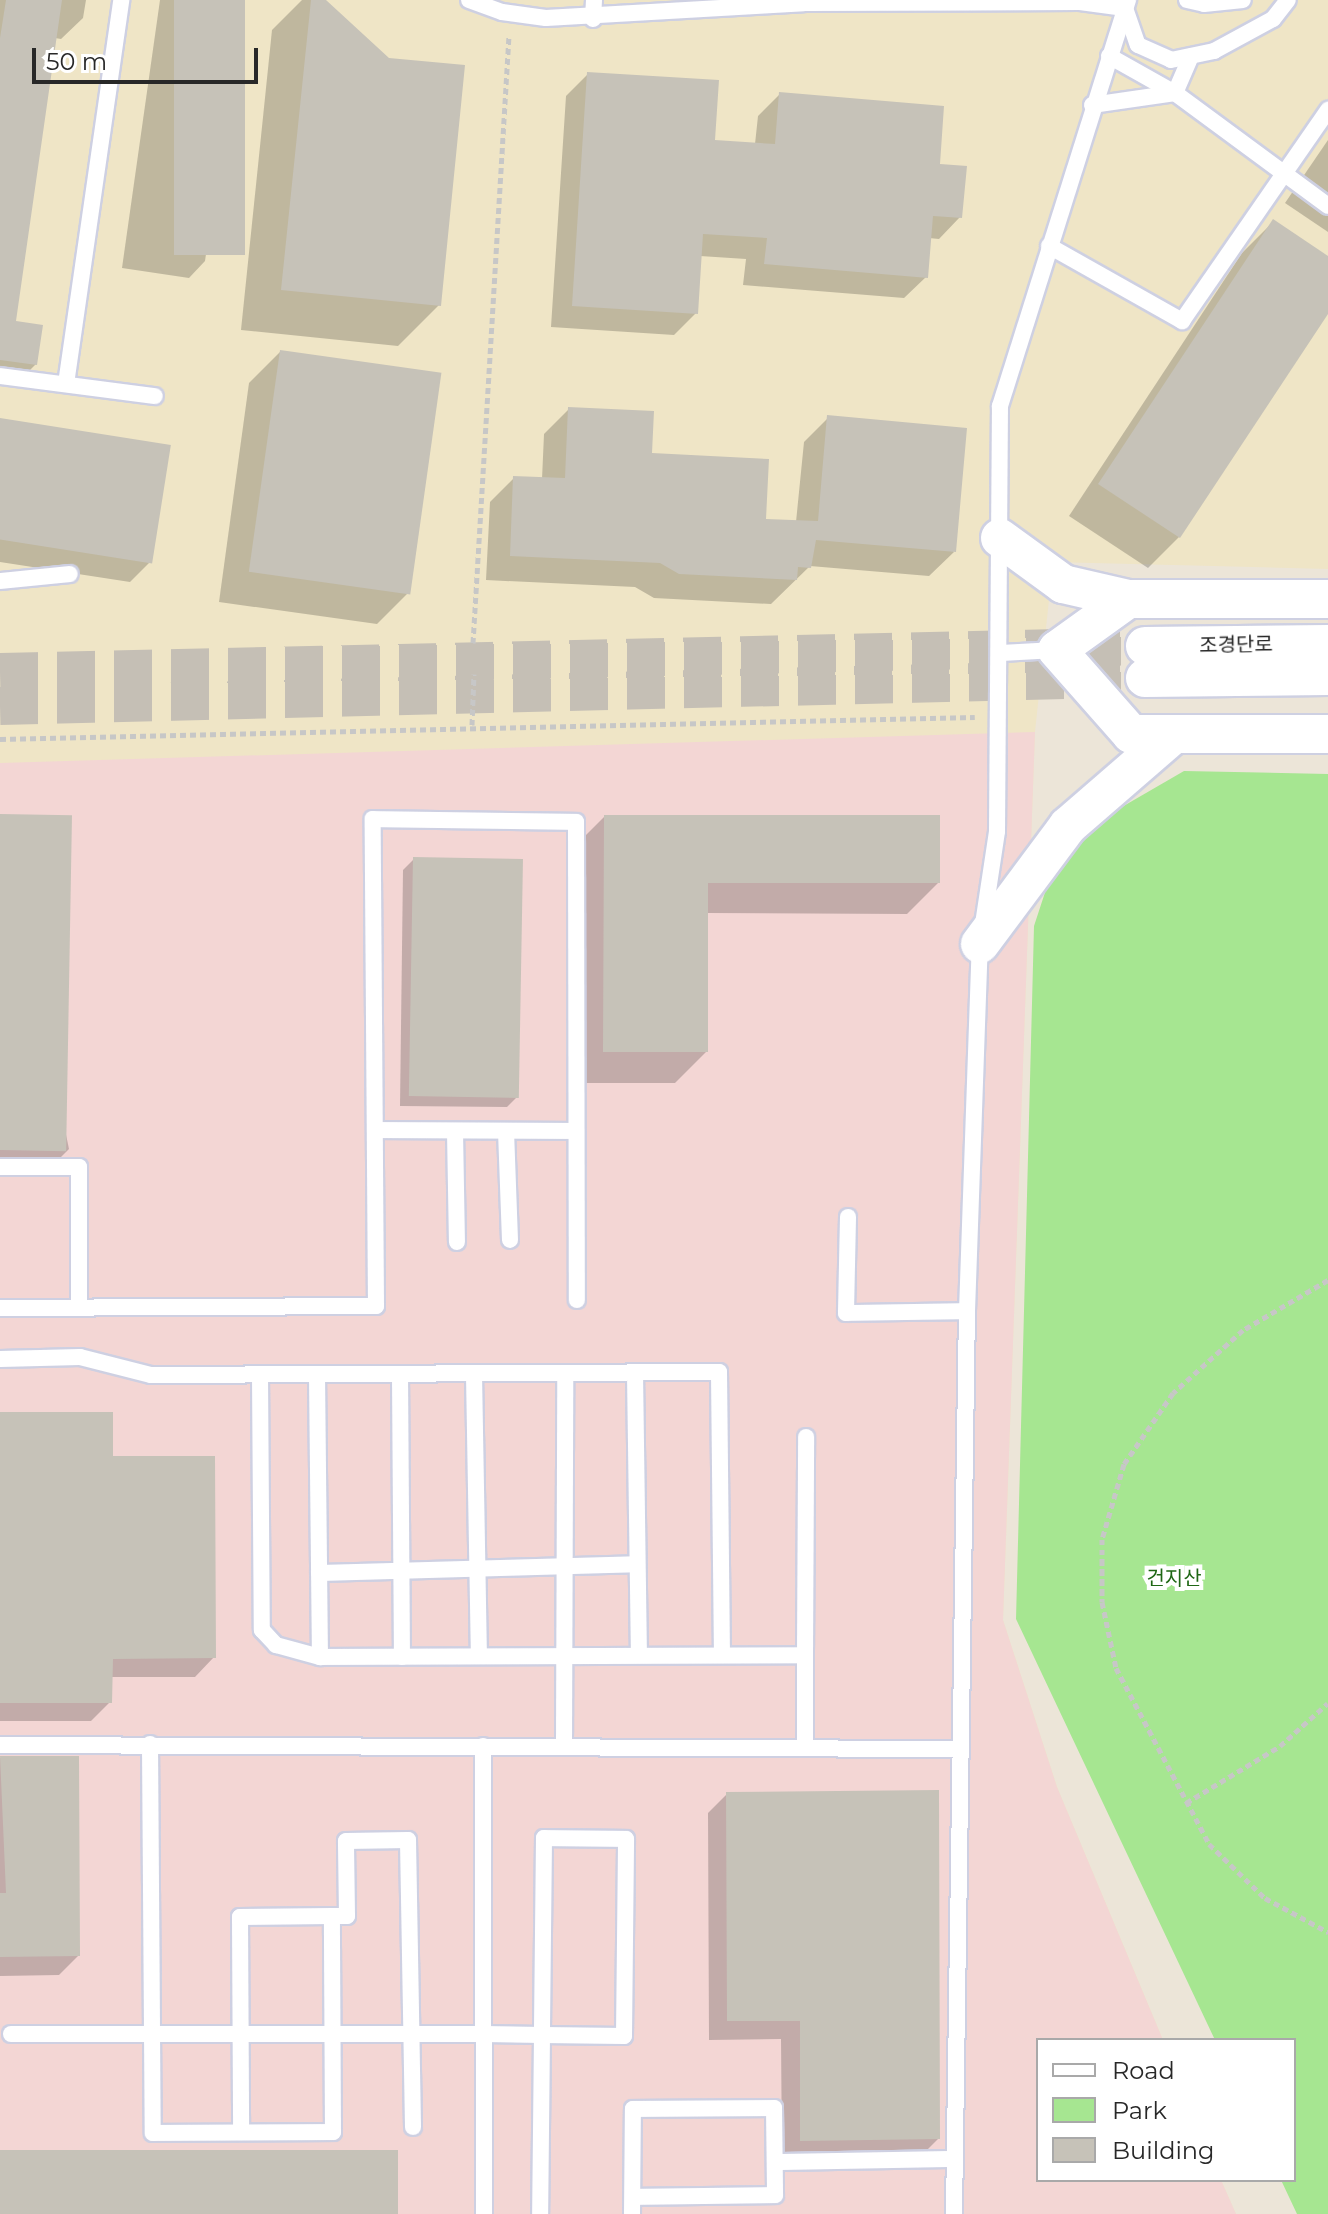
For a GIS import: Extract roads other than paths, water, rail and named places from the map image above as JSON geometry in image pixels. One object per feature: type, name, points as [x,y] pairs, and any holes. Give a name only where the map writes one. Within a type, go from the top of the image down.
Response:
[{"type":"street","points":[[1000,538],[1063,584],[1128,599],[1328,599]]},
{"type":"street","points":[[1128,599],[1057,650],[1131,734],[1328,734]]},
{"type":"street","name":"조경단로","points":[[1328,644],[1145,662],[1328,676]]},
{"type":"street","points":[[980,944],[1068,826],[1172,736]]},
{"type":"lane","points":[[66,384],[121,0]]},
{"type":"lane","points":[[469,0],[502,12],[593,19],[767,3],[1131,3]]},
{"type":"lane","points":[[593,19],[594,0]]},
{"type":"lane","points":[[1187,0],[1204,4],[1243,0]]},
{"type":"lane","points":[[1131,3],[1138,45],[1171,60],[1214,51],[1273,19],[1288,0]]},
{"type":"lane","points":[[954,2214],[967,1311],[980,944],[997,831],[1000,406],[1092,105],[1131,3]]},
{"type":"lane","points":[[1109,56],[1175,93],[1328,206]]},
{"type":"lane","points":[[1175,93],[1191,56]]},
{"type":"lane","points":[[1092,105],[1175,93]]},
{"type":"lane","points":[[1049,246],[1182,321],[1328,110]]},
{"type":"lane","points":[[0,376],[155,396]]},
{"type":"lane","points":[[0,581],[70,574]]},
{"type":"lane","points":[[1000,653],[1057,650]]},
{"type":"lane","points":[[0,1308],[376,1306],[373,819],[576,822],[577,1300]]},
{"type":"lane","points":[[376,1130],[576,1131]]},
{"type":"lane","points":[[455,1131],[457,1242]]},
{"type":"lane","points":[[506,1131],[510,1240]]},
{"type":"lane","points":[[0,1167],[79,1167],[79,1306]]},
{"type":"lane","points":[[848,1217],[846,1313],[967,1311]]},
{"type":"lane","points":[[0,1359],[80,1357],[151,1375],[719,1372],[722,1655]]},
{"type":"lane","points":[[564,1747],[565,1373]]},
{"type":"lane","points":[[635,1373],[639,1655]]},
{"type":"lane","points":[[260,1374],[262,1630],[276,1645],[320,1657],[805,1655]]},
{"type":"lane","points":[[317,1374],[320,1657]]},
{"type":"lane","points":[[400,1374],[402,1657]]},
{"type":"lane","points":[[474,1374],[479,1656]]},
{"type":"lane","points":[[805,1746],[806,1437]]},
{"type":"lane","points":[[319,1573],[637,1564]]},
{"type":"lane","points":[[150,1744],[153,2133],[333,2132],[332,1916]]},
{"type":"lane","points":[[0,1745],[960,1749]]},
{"type":"lane","points":[[483,1746],[484,2214]]},
{"type":"lane","points":[[11,2034],[483,2034],[542,2035],[624,2036],[626,1839],[544,1838],[542,2035],[540,2214]]},
{"type":"lane","points":[[241,2132],[240,1917],[347,1916],[346,1841],[408,1840],[413,2127]]},
{"type":"lane","points":[[774,2108],[775,2195],[633,2205],[633,2109],[774,2108]]},
{"type":"lane","points":[[775,2162],[955,2159]]},
{"type":"tunnel","points":[[0,672],[1145,646]]},
{"type":"tunnel","points":[[0,706],[1145,678]]},
{"type":"park label","name":"건지산","points":[[1174,1578]]}]
